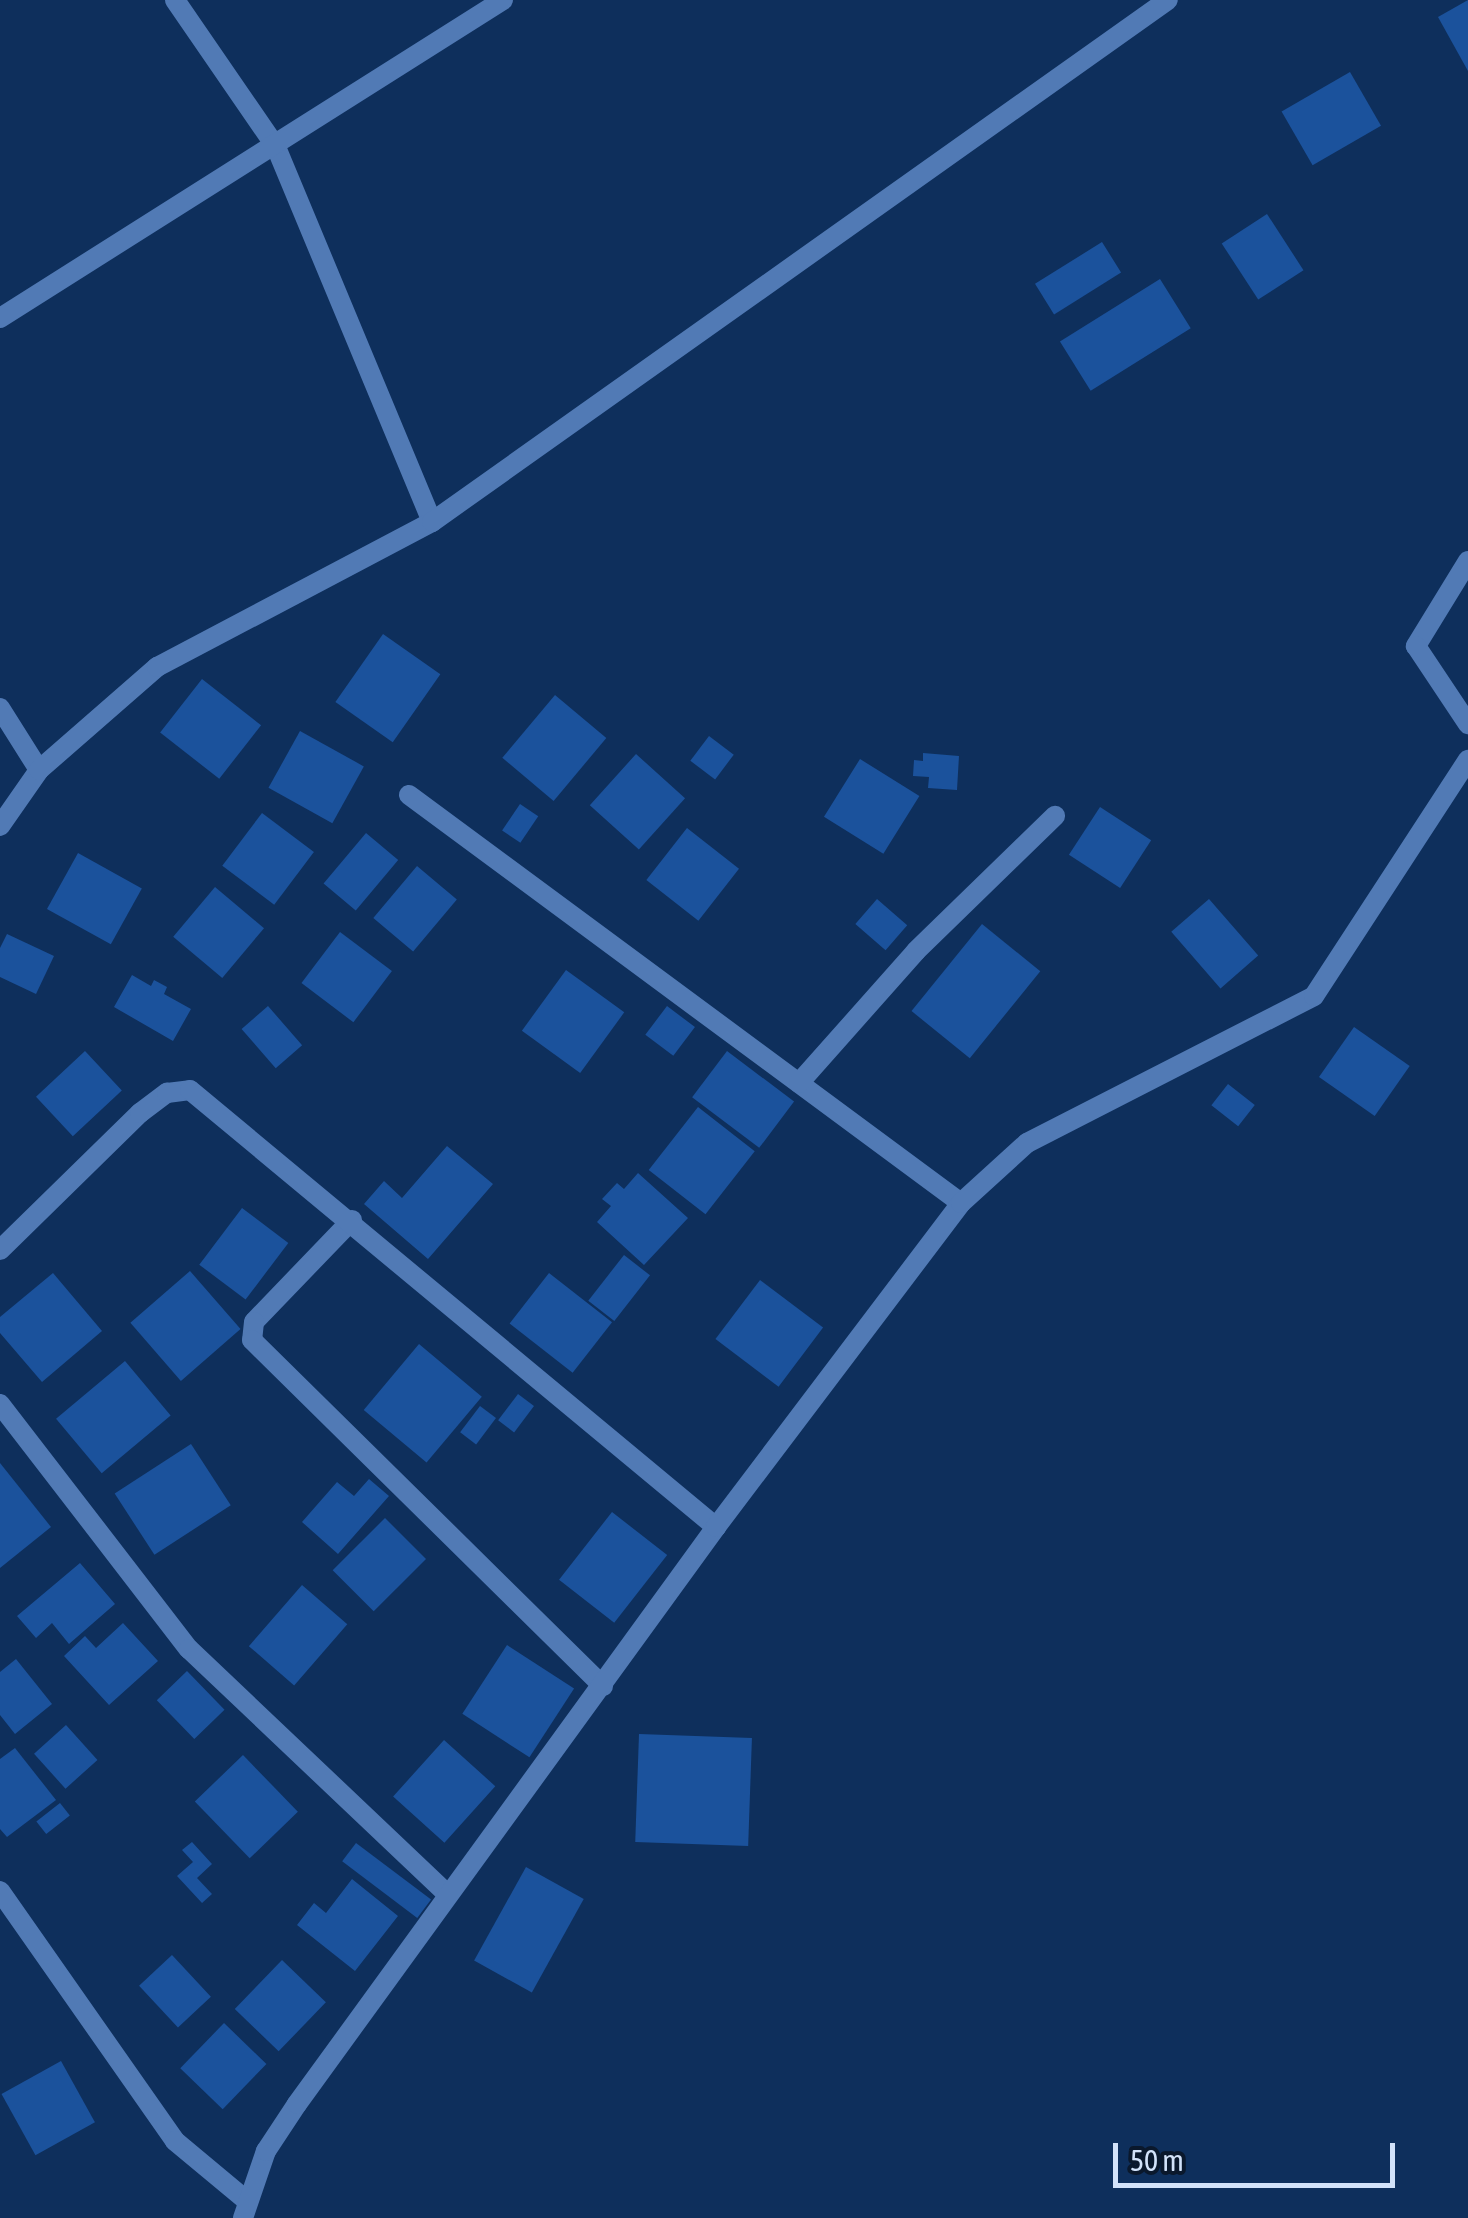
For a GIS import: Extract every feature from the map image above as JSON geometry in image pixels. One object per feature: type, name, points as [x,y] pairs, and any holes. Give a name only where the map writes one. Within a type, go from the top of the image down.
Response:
[{"type":"street","points":[[175,0],[276,147],[432,522]]},
{"type":"street","points":[[0,318],[503,0]]},
{"type":"street","points":[[0,826],[39,770],[158,667],[432,522],[1168,0]]},
{"type":"street","points":[[1468,561],[1416,646],[1468,724]]},
{"type":"street","points":[[0,708],[39,770]]},
{"type":"street","points":[[0,1891],[175,2141],[245,2210],[266,2151],[447,1894],[716,1527],[962,1203],[1027,1143],[1314,996],[1468,760]]},
{"type":"street","points":[[409,795],[962,1203]]},
{"type":"street","points":[[799,1083],[916,952],[1055,816]]},
{"type":"street","points":[[0,1250],[140,1113],[167,1093],[190,1090],[352,1220],[716,1527]]},
{"type":"street","points":[[352,1220],[254,1322],[252,1340],[603,1686]]},
{"type":"street","points":[[0,1404],[189,1649],[447,1894]]},
{"type":"building","points":[[1468,0],[1468,71],[1438,17]]},
{"type":"building","points":[[1350,72],[1381,126],[1313,165],[1282,112]]},
{"type":"building","points":[[1267,214],[1303,270],[1258,300],[1222,243]]},
{"type":"building","points":[[1102,242],[1121,273],[1054,314],[1035,284]]},
{"type":"building","points":[[1160,279],[1191,328],[1091,391],[1060,342]]},
{"type":"building","points":[[383,634],[440,674],[393,742],[335,702]]},
{"type":"building","points":[[202,679],[261,725],[219,779],[160,733]]},
{"type":"building","points":[[555,695],[606,738],[554,801],[502,758]]},
{"type":"building","points":[[300,731],[364,766],[332,823],[268,788]]},
{"type":"building","points":[[709,736],[734,755],[715,779],[690,761]]},
{"type":"building","points":[[923,753],[959,756],[957,790],[928,788],[929,777],[913,776],[914,760],[923,761]]},
{"type":"building","points":[[636,754],[685,798],[639,849],[590,805]]},
{"type":"building","points":[[860,759],[919,796],[883,854],[824,817]]},
{"type":"building","points":[[520,804],[538,816],[520,843],[502,831]]},
{"type":"building","points":[[1100,807],[1151,840],[1120,888],[1069,855]]},
{"type":"building","points":[[262,813],[314,852],[274,905],[222,866]]},
{"type":"building","points":[[687,828],[739,869],[698,921],[646,880]]},
{"type":"building","points":[[366,833],[398,860],[356,911],[324,884]]},
{"type":"building","points":[[78,853],[142,888],[111,944],[47,909]]},
{"type":"building","points":[[417,866],[457,899],[413,952],[373,918]]},
{"type":"building","points":[[215,887],[264,928],[222,978],[173,937]]},
{"type":"building","points":[[877,899],[907,925],[886,950],[855,924]]},
{"type":"building","points":[[1209,899],[1258,956],[1220,988],[1171,932]]},
{"type":"building","points":[[982,924],[1040,971],[970,1058],[912,1011]]},
{"type":"building","points":[[340,932],[392,971],[353,1022],[301,983]]},
{"type":"building","points":[[7,934],[54,956],[36,994],[0,977],[0,948]]},
{"type":"building","points":[[566,970],[624,1012],[580,1073],[522,1031]]},
{"type":"building","points":[[132,975],[151,986],[154,980],[167,987],[164,994],[191,1009],[173,1041],[114,1007]]},
{"type":"building","points":[[268,1006],[302,1045],[276,1068],[242,1029]]},
{"type":"building","points":[[667,1006],[695,1027],[673,1056],[645,1035]]},
{"type":"building","points":[[1354,1027],[1410,1066],[1375,1116],[1319,1077]]},
{"type":"building","points":[[85,1051],[122,1090],[73,1136],[36,1097]]},
{"type":"building","points":[[727,1051],[794,1102],[759,1148],[692,1097]]},
{"type":"building","points":[[1228,1084],[1255,1105],[1238,1126],[1211,1105]]},
{"type":"building","points":[[698,1107],[755,1151],[705,1214],[649,1170]]},
{"type":"building","points":[[447,1146],[493,1184],[428,1259],[364,1204],[384,1181],[402,1198]]},
{"type":"building","points":[[638,1173],[688,1218],[644,1265],[597,1222],[611,1206],[602,1199],[617,1183],[624,1189]]},
{"type":"building","points":[[242,1208],[288,1243],[246,1300],[199,1265]]},
{"type":"building","points":[[624,1255],[650,1275],[614,1321],[588,1301]]},
{"type":"building","points":[[190,1271],[241,1329],[181,1381],[130,1323]]},
{"type":"building","points":[[53,1273],[102,1331],[42,1382],[0,1333],[0,1317]]},
{"type":"building","points":[[549,1273],[612,1322],[573,1373],[510,1323]]},
{"type":"building","points":[[760,1280],[823,1328],[779,1387],[715,1339]]},
{"type":"building","points":[[419,1344],[482,1397],[427,1463],[364,1410]]},
{"type":"building","points":[[125,1361],[171,1415],[102,1473],[56,1419]]},
{"type":"building","points":[[518,1394],[534,1406],[514,1432],[498,1420]]},
{"type":"building","points":[[480,1406],[496,1418],[476,1444],[460,1432]]},
{"type":"building","points":[[191,1444],[231,1505],[154,1555],[115,1494]]},
{"type":"building","points":[[0,1463],[51,1527],[0,1568]]},
{"type":"building","points":[[369,1479],[389,1496],[338,1554],[302,1522],[337,1482],[354,1496]]},
{"type":"building","points":[[612,1512],[667,1555],[614,1623],[559,1580]]},
{"type":"building","points":[[385,1518],[426,1559],[374,1611],[333,1570]]},
{"type":"building","points":[[80,1563],[115,1604],[69,1644],[52,1623],[36,1638],[17,1616]]},
{"type":"building","points":[[302,1585],[347,1624],[294,1685],[249,1646]]},
{"type":"building","points":[[123,1623],[158,1661],[109,1705],[64,1656],[85,1636],[96,1648]]},
{"type":"building","points":[[507,1645],[574,1689],[529,1757],[462,1714]]},
{"type":"building","points":[[16,1659],[52,1704],[15,1734],[0,1715],[0,1672]]},
{"type":"building","points":[[187,1671],[225,1710],[194,1739],[157,1700]]},
{"type":"building","points":[[66,1725],[97,1760],[65,1789],[34,1754]]},
{"type":"building","points":[[639,1734],[752,1738],[748,1846],[635,1842]]},
{"type":"building","points":[[444,1740],[495,1786],[444,1843],[393,1796]]},
{"type":"building","points":[[15,1748],[56,1800],[7,1837],[0,1829],[0,1759]]},
{"type":"building","points":[[243,1755],[298,1812],[250,1858],[195,1802]]},
{"type":"building","points":[[60,1803],[70,1816],[46,1834],[36,1821]]},
{"type":"building","points":[[192,1842],[212,1864],[197,1878],[212,1894],[202,1903],[177,1876],[193,1862],[182,1850]]},
{"type":"building","points":[[356,1843],[431,1900],[417,1918],[342,1861]]},
{"type":"building","points":[[526,1867],[584,1899],[532,1993],[474,1961]]},
{"type":"building","points":[[352,1879],[398,1916],[355,1971],[297,1925],[314,1903],[326,1913]]},
{"type":"building","points":[[172,1955],[211,1997],[178,2027],[139,1986]]},
{"type":"building","points":[[282,1960],[326,2002],[279,2051],[235,2009]]},
{"type":"building","points":[[224,2023],[266,2064],[223,2109],[180,2068]]},
{"type":"building","points":[[61,2061],[95,2122],[35,2155],[2,2094]]}]
